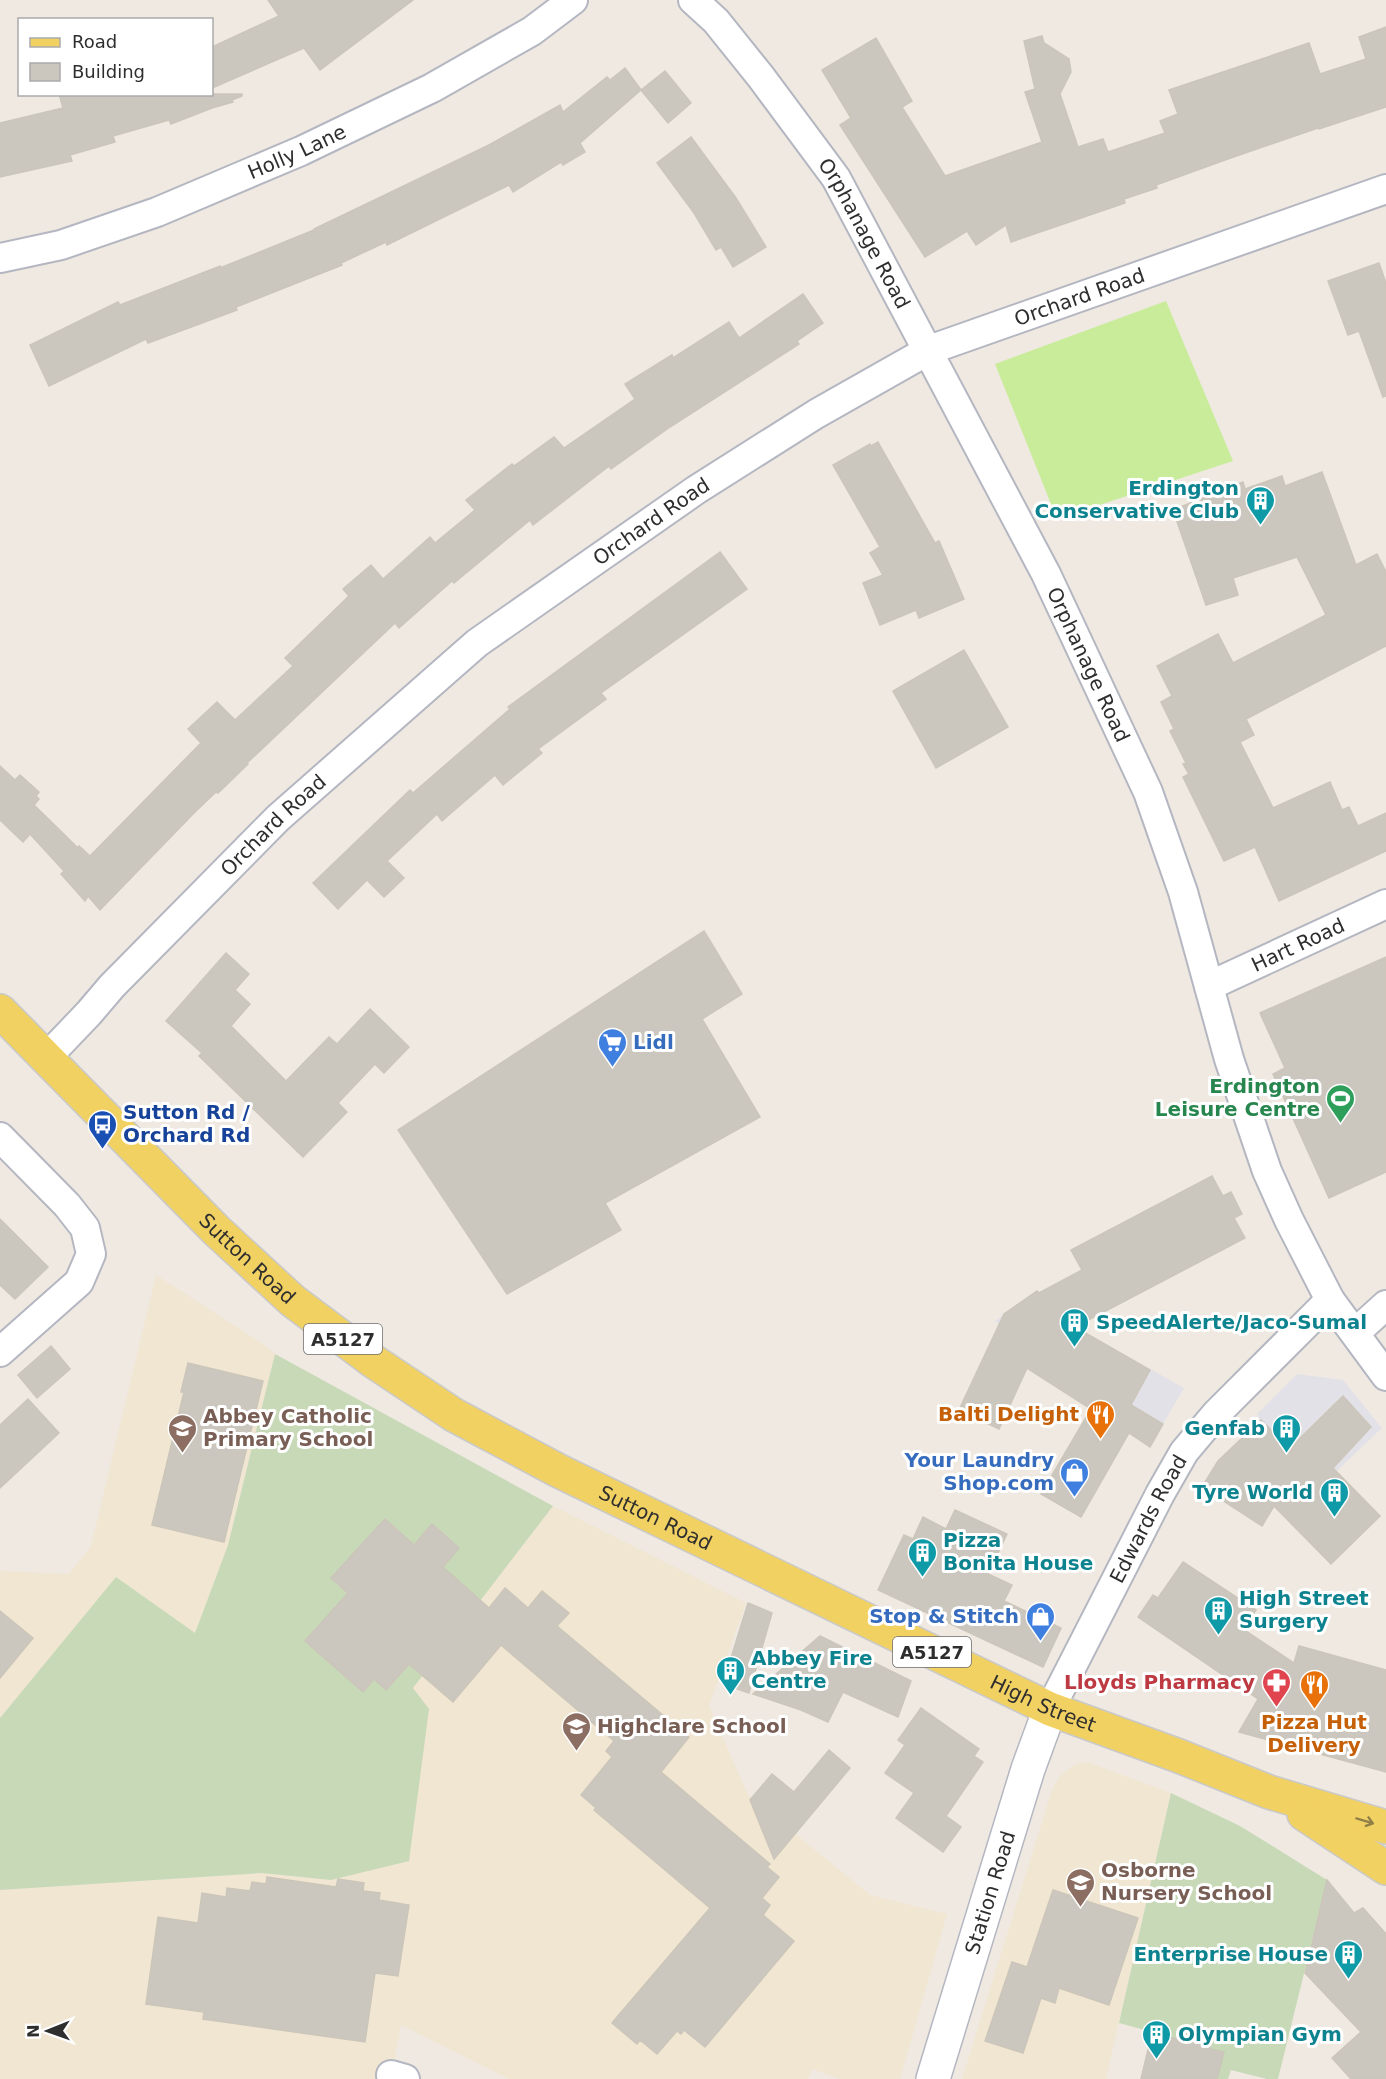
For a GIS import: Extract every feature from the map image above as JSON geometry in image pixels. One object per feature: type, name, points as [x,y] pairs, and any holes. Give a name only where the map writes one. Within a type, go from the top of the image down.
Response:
[{"type":"main road","name":"Sutton Road","points":[[0,1011],[217,1231],[293,1301],[373,1361],[464,1420],[559,1471],[758,1569]]},
{"type":"main road","name":"High Street","points":[[758,1569],[1050,1709],[1269,1792]]},
{"type":"main road","name":"Station Road","points":[[933,2079],[1029,1769],[1050,1709]]},
{"type":"main road","name":"A5127","points":[[1269,1792],[1386,1827]]},
{"type":"main road","name":"A5127","points":[[1269,1792],[1386,1868]]},
{"type":"street","name":"Holly Lane","points":[[0,258],[61,245],[157,212],[301,151],[432,88],[532,31],[573,0]]},
{"type":"street","name":"Orphanage Road","points":[[693,0],[716,21],[761,77],[836,178],[1046,574],[1148,792],[1184,892],[1235,1080],[1267,1171],[1330,1300],[1386,1376]]},
{"type":"street","name":"Orchard Road","points":[[47,1057],[112,986],[278,818],[477,643],[706,484],[816,414],[929,350],[1386,189]]},
{"type":"street","name":"Hart Road","points":[[1209,986],[1386,904]]},
{"type":"street","points":[[0,1137],[79,1220],[85,1228],[91,1254],[79,1282],[0,1352]]},
{"type":"street","name":"Edwards Road","points":[[1050,1709],[1160,1494],[1184,1452],[1216,1414],[1330,1300]]},
{"type":"street","points":[[1355,1333],[1386,1305]]},
{"type":"shaded area","name":"Abbey Catholic Primary School","points":[[156,1275],[275,1354],[228,1545],[195,1634],[116,1578],[0,1718],[0,1571],[69,1574],[91,1546]]},
{"type":"shaded area","name":"SpeedAlerte/Jaco-Sumal","points":[[1037,1291],[1048,1307],[1067,1297],[1086,1333],[1184,1388],[1163,1424],[995,1321]]},
{"type":"shaded area","name":"Genfab","points":[[1297,1374],[1343,1380],[1382,1428],[1289,1516],[1220,1459],[1260,1420],[1257,1414]]},
{"type":"shaded area","name":"Highclare School","points":[[553,1506],[746,1603],[709,1706],[748,1795],[870,1895],[947,1914],[900,2079],[840,2079],[812,2069],[808,2079],[509,2079],[401,2025],[391,2079],[0,2079],[0,1890],[262,1873],[332,1880],[413,1688]]},
{"type":"shaded area","name":"Osborne Nursery School","points":[[1087,1762],[1171,1793],[1106,2079],[962,2079],[1053,1787],[1061,1775],[1074,1765]]},
{"type":"green space","points":[[1166,301],[1233,461],[1057,519],[995,364]]},
{"type":"green space","points":[[275,1354],[553,1506],[413,1688],[429,1709],[409,1861],[331,1880],[262,1873],[0,1890],[0,1718],[116,1577],[195,1633],[228,1545]]},
{"type":"green space","points":[[1171,1793],[1240,1826],[1327,1880],[1278,2079],[1267,2079],[1231,2070],[1228,2079],[1217,2079],[1224,2052],[1210,2049],[1212,2038],[1188,2031],[1185,2041],[1119,2023]]},
{"type":"building","points":[[268,0],[413,0],[320,70],[304,48],[213,88],[213,47],[279,16]]},
{"type":"building","points":[[1386,27],[1386,107],[1225,160],[1156,185],[1157,188],[1124,199],[1125,203],[1011,242],[1006,225],[976,245],[967,231],[925,257],[840,125],[851,118],[822,70],[876,38],[912,101],[902,107],[945,176],[1042,142],[1025,92],[1035,89],[1024,41],[1042,36],[1044,43],[1069,59],[1071,72],[1060,94],[1078,147],[1103,139],[1108,152],[1165,133],[1160,121],[1178,114],[1169,90],[1309,43],[1320,74],[1366,59],[1359,37]]},
{"type":"building","points":[[625,68],[641,90],[580,143],[585,152],[563,165],[561,162],[513,192],[509,185],[387,245],[386,242],[341,263],[342,265],[236,307],[237,310],[148,343],[146,339],[49,386],[30,345],[118,302],[120,305],[314,230],[489,145],[560,105],[563,112],[607,77],[610,80]]},
{"type":"building","points":[[665,71],[691,103],[668,123],[641,90]]},
{"type":"building","points":[[242,94],[232,100],[233,102],[171,124],[169,120],[113,136],[115,142],[70,155],[72,161],[0,177],[0,123],[63,108],[60,96]]},
{"type":"building","points":[[691,137],[736,198],[766,247],[733,267],[721,247],[716,250],[694,213],[657,163]]},
{"type":"building","points":[[1379,263],[1386,283],[1386,396],[1383,397],[1359,331],[1348,335],[1328,281]]},
{"type":"building","points":[[803,294],[823,323],[797,341],[799,344],[670,427],[611,469],[609,466],[533,525],[530,520],[454,583],[452,581],[399,628],[395,623],[218,793],[216,792],[195,812],[100,910],[88,896],[85,901],[61,874],[64,871],[30,834],[23,842],[0,820],[0,766],[15,780],[20,775],[39,792],[36,796],[39,799],[34,805],[78,848],[79,846],[90,856],[201,743],[188,729],[217,702],[235,720],[293,666],[285,658],[349,596],[343,589],[371,565],[383,579],[430,537],[435,543],[475,510],[466,500],[512,464],[514,466],[554,437],[564,448],[635,399],[625,384],[672,355],[673,358],[729,322],[739,338]]},
{"type":"building","points":[[878,442],[935,543],[939,541],[964,599],[919,618],[916,610],[880,625],[863,583],[883,575],[870,553],[880,547],[833,465],[870,444],[871,446]]},
{"type":"building","points":[[1322,472],[1356,565],[1377,554],[1386,572],[1386,646],[1246,719],[1254,735],[1240,742],[1273,808],[1330,782],[1342,810],[1349,807],[1358,826],[1386,813],[1386,851],[1279,901],[1255,847],[1224,861],[1183,777],[1189,774],[1183,764],[1186,763],[1170,731],[1174,729],[1161,702],[1172,696],[1157,666],[1218,634],[1233,663],[1326,615],[1297,557],[1233,578],[1238,595],[1206,605],[1173,510],[1243,482],[1245,489],[1282,476],[1285,486]]},
{"type":"building","points":[[720,552],[747,589],[601,693],[606,699],[538,749],[542,753],[503,785],[495,775],[442,821],[437,814],[387,861],[404,878],[384,897],[367,880],[338,909],[313,883],[410,790],[413,793],[510,709],[508,707]]},
{"type":"building","points":[[964,650],[1008,727],[936,768],[893,691]]},
{"type":"building","name":"Lidl","points":[[704,931],[742,994],[702,1019],[760,1117],[605,1203],[621,1230],[507,1294],[398,1130]]},
{"type":"building","points":[[226,953],[249,974],[235,990],[250,1004],[231,1026],[286,1081],[329,1037],[337,1044],[370,1009],[409,1047],[384,1073],[375,1064],[338,1103],[347,1112],[303,1157],[199,1056],[202,1053],[166,1021]]},
{"type":"building","name":"Erdington Leisure Centre","points":[[1386,957],[1386,1172],[1329,1198],[1273,1074],[1285,1068],[1260,1013]]},
{"type":"building","points":[[1212,1176],[1223,1196],[1231,1192],[1242,1214],[1234,1218],[1245,1238],[1075,1327],[1150,1370],[1131,1405],[1163,1424],[1150,1447],[1129,1433],[1081,1517],[1041,1494],[1091,1409],[1027,1368],[999,1429],[959,1410],[1004,1314],[1037,1291],[1039,1293],[1082,1270],[1071,1250]]},
{"type":"building","points":[[0,1219],[48,1267],[15,1299],[0,1285]]},
{"type":"building","points":[[51,1346],[70,1369],[37,1398],[18,1375]]},
{"type":"building","points":[[188,1363],[263,1381],[224,1542],[152,1525],[184,1392],[181,1392]]},
{"type":"building","points":[[1343,1396],[1371,1427],[1333,1468],[1380,1516],[1331,1564],[1274,1506],[1262,1526],[1202,1487],[1218,1461],[1261,1420],[1290,1448]]},
{"type":"building","points":[[28,1399],[59,1433],[0,1488],[0,1425]]},
{"type":"building","points":[[955,1510],[1007,1534],[988,1574],[1012,1585],[1004,1601],[1061,1628],[1043,1667],[878,1590],[904,1535],[913,1539],[923,1517],[946,1529]]},
{"type":"building","points":[[385,1519],[414,1545],[432,1524],[459,1548],[443,1567],[489,1608],[505,1588],[528,1608],[542,1591],[569,1613],[557,1626],[689,1737],[661,1772],[770,1864],[767,1867],[779,1877],[762,1898],[770,1905],[763,1915],[794,1941],[705,2047],[684,2030],[681,2034],[677,2031],[657,2054],[640,2040],[637,2044],[612,2023],[710,1908],[594,1810],[596,1808],[581,1795],[612,1757],[606,1751],[614,1741],[501,1645],[453,1702],[409,1664],[386,1690],[374,1679],[363,1692],[305,1641],[348,1593],[331,1578]]},
{"type":"building","points":[[1183,1562],[1256,1610],[1243,1629],[1294,1663],[1299,1646],[1386,1670],[1386,1772],[1239,1732],[1258,1699],[1138,1617],[1153,1595],[1158,1598]]},
{"type":"building","points":[[748,1603],[772,1613],[749,1693],[723,1684]]},
{"type":"building","points":[[0,1611],[33,1638],[0,1678]]},
{"type":"building","points":[[820,1636],[911,1681],[898,1717],[843,1692],[828,1722],[753,1694]]},
{"type":"building","points":[[921,1708],[979,1749],[974,1756],[983,1762],[946,1816],[961,1827],[943,1852],[896,1818],[914,1793],[885,1773],[905,1745],[898,1740]]},
{"type":"building","points":[[829,1750],[850,1768],[774,1859],[750,1800],[772,1774],[794,1792]]},
{"type":"building","points":[[267,1877],[336,1887],[338,1879],[364,1883],[363,1891],[380,1893],[379,1900],[409,1905],[398,1976],[375,1973],[365,2042],[203,2019],[204,2012],[146,2004],[158,1917],[198,1923],[202,1893],[226,1897],[227,1888],[250,1891],[252,1882],[266,1884]]},
{"type":"building","name":"Enterprise House","points":[[1327,1880],[1354,1913],[1363,1908],[1386,1934],[1386,2079],[1351,2079],[1332,2058],[1361,2032],[1305,1973]]},
{"type":"building","points":[[1053,1890],[1138,1918],[1109,2005],[1059,1988],[1055,2003],[1041,1998],[1023,2053],[985,2041],[1012,1962],[1027,1967]]},
{"type":"building","points":[[1188,2031],[1212,2038],[1210,2049],[1224,2052],[1217,2079],[1141,2079],[1152,2033],[1185,2041]]},
{"type":"place","name":"Erdington Conservative Club","points":[[1260,526]]},
{"type":"place","name":"Lidl","points":[[612,1068]]},
{"type":"place","name":"Erdington Leisure Centre","points":[[1341,1124]]},
{"type":"place","name":"Sutton Rd / Orchard Rd","points":[[102,1150]]},
{"type":"place","name":"SpeedAlerte/Jaco-Sumal","points":[[1075,1348]]},
{"type":"place","name":"Balti Delight","points":[[1100,1440]]},
{"type":"place","name":"Abbey Catholic Primary School","points":[[182,1454]]},
{"type":"place","name":"Genfab","points":[[1286,1454]]},
{"type":"place","name":"Your Laundry Shop.com","points":[[1075,1498]]},
{"type":"place","name":"Tyre World","points":[[1334,1518]]},
{"type":"place","name":"Pizza Bonita House","points":[[922,1578]]},
{"type":"place","name":"High Street Surgery","points":[[1218,1636]]},
{"type":"place","name":"Stop & Stitch","points":[[1040,1642]]},
{"type":"place","name":"Abbey Fire Centre","points":[[730,1696]]},
{"type":"place","name":"Lloyds Pharmacy","points":[[1276,1708]]},
{"type":"place","name":"Pizza Hut Delivery","points":[[1314,1710]]},
{"type":"place","name":"Highclare School","points":[[576,1752]]},
{"type":"place","name":"Osborne Nursery School","points":[[1080,1908]]},
{"type":"place","name":"Enterprise House","points":[[1349,1980]]},
{"type":"place","name":"Olympian Gym","points":[[1157,2060]]}]
